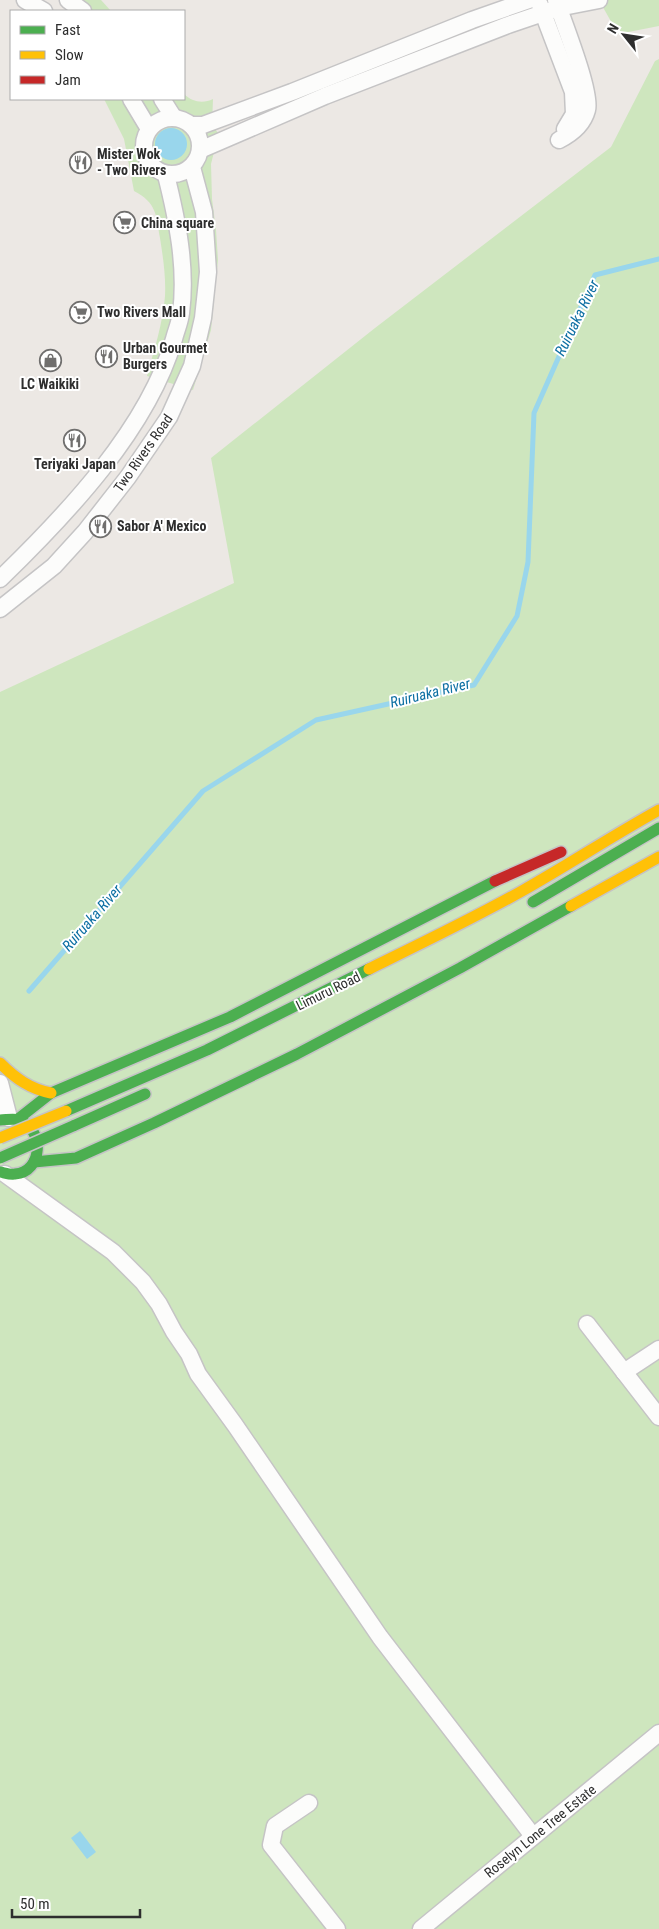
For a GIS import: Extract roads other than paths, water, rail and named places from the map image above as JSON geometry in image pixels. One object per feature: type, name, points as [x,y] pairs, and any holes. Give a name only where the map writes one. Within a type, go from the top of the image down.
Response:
[{"type":"main road","name":"Limuru Road","points":[[0,1138],[207,1050],[468,920],[524,890],[615,834],[659,810]]},
{"type":"main road","points":[[527,906],[659,828]]},
{"type":"main road","name":"Limuru Road","points":[[9,1119],[52,1093],[230,1017],[497,880],[572,848],[615,834]]},
{"type":"main road","points":[[34,1162],[76,1158],[298,1054],[460,968],[659,857]]},
{"type":"main road","points":[[0,1063],[21,1082],[38,1090],[52,1093]]},
{"type":"main road","points":[[0,1158],[154,1090]]},
{"type":"main road","points":[[2,1174],[13,1175],[22,1173],[29,1168],[38,1154],[39,1145],[33,1128],[9,1119]]},
{"type":"street","points":[[25,0],[42,10]]},
{"type":"street","points":[[68,0],[82,10]]},
{"type":"street","points":[[191,125],[203,125],[528,0]]},
{"type":"street","points":[[200,150],[334,93],[491,32],[541,7],[599,0]]},
{"type":"street","points":[[541,7],[573,92],[574,114],[559,140],[568,136],[579,126],[588,109],[586,91],[557,4]]},
{"type":"street","points":[[132,100],[149,129]]},
{"type":"street","points":[[163,100],[174,118]]},
{"type":"street","points":[[174,118],[183,120],[197,132],[200,150],[192,167],[175,175],[166,175],[157,171],[145,157],[144,138],[149,129],[156,123],[164,119],[174,118]]},
{"type":"street","name":"Two Rivers Road","points":[[0,609],[54,566],[85,532],[128,476],[169,417],[192,366],[203,318],[208,272],[204,212],[192,167]]},
{"type":"street","name":"Two Rivers Road","points":[[0,579],[38,542],[79,497],[118,445],[153,393],[169,355],[181,314],[183,271],[173,204],[166,175]]},
{"type":"street","points":[[0,1083],[9,1119]]},
{"type":"street","points":[[2,1174],[113,1252],[143,1282],[159,1304],[198,1374],[380,1636],[533,1836]]},
{"type":"street","points":[[587,1324],[659,1417]]},
{"type":"street","points":[[624,1372],[659,1348]]},
{"type":"street","name":"Roselyn Lone Tree Estate","points":[[421,1929],[659,1733]]},
{"type":"street","points":[[309,1803],[275,1826],[271,1845],[337,1929]]},
{"type":"water","points":[[171,128],[177,129],[182,133],[186,138],[186,150],[182,155],[177,159],[171,160],[165,159],[160,155],[156,150],[155,144],[156,138],[160,133],[165,129]]},
{"type":"water","points":[[80,1831],[96,1852],[87,1859],[71,1838]]},
{"type":"waterway","name":"Ruiruaka River","points":[[29,991],[203,791],[316,720],[474,685],[517,616],[528,562],[534,413],[595,275],[659,259]]},
{"type":"place","name":"Mister Wok - Two Rivers","points":[[81,162]]},
{"type":"place","name":"China square","points":[[125,223]]},
{"type":"place","name":"Two Rivers Mall","points":[[81,312]]},
{"type":"place","name":"Urban Gourmet Burgers","points":[[107,356]]},
{"type":"place","name":"LC Waikiki","points":[[50,361]]},
{"type":"place","name":"Teriyaki Japan","points":[[75,441]]},
{"type":"place","name":"Sabor A' Mexico","points":[[101,526]]}]
